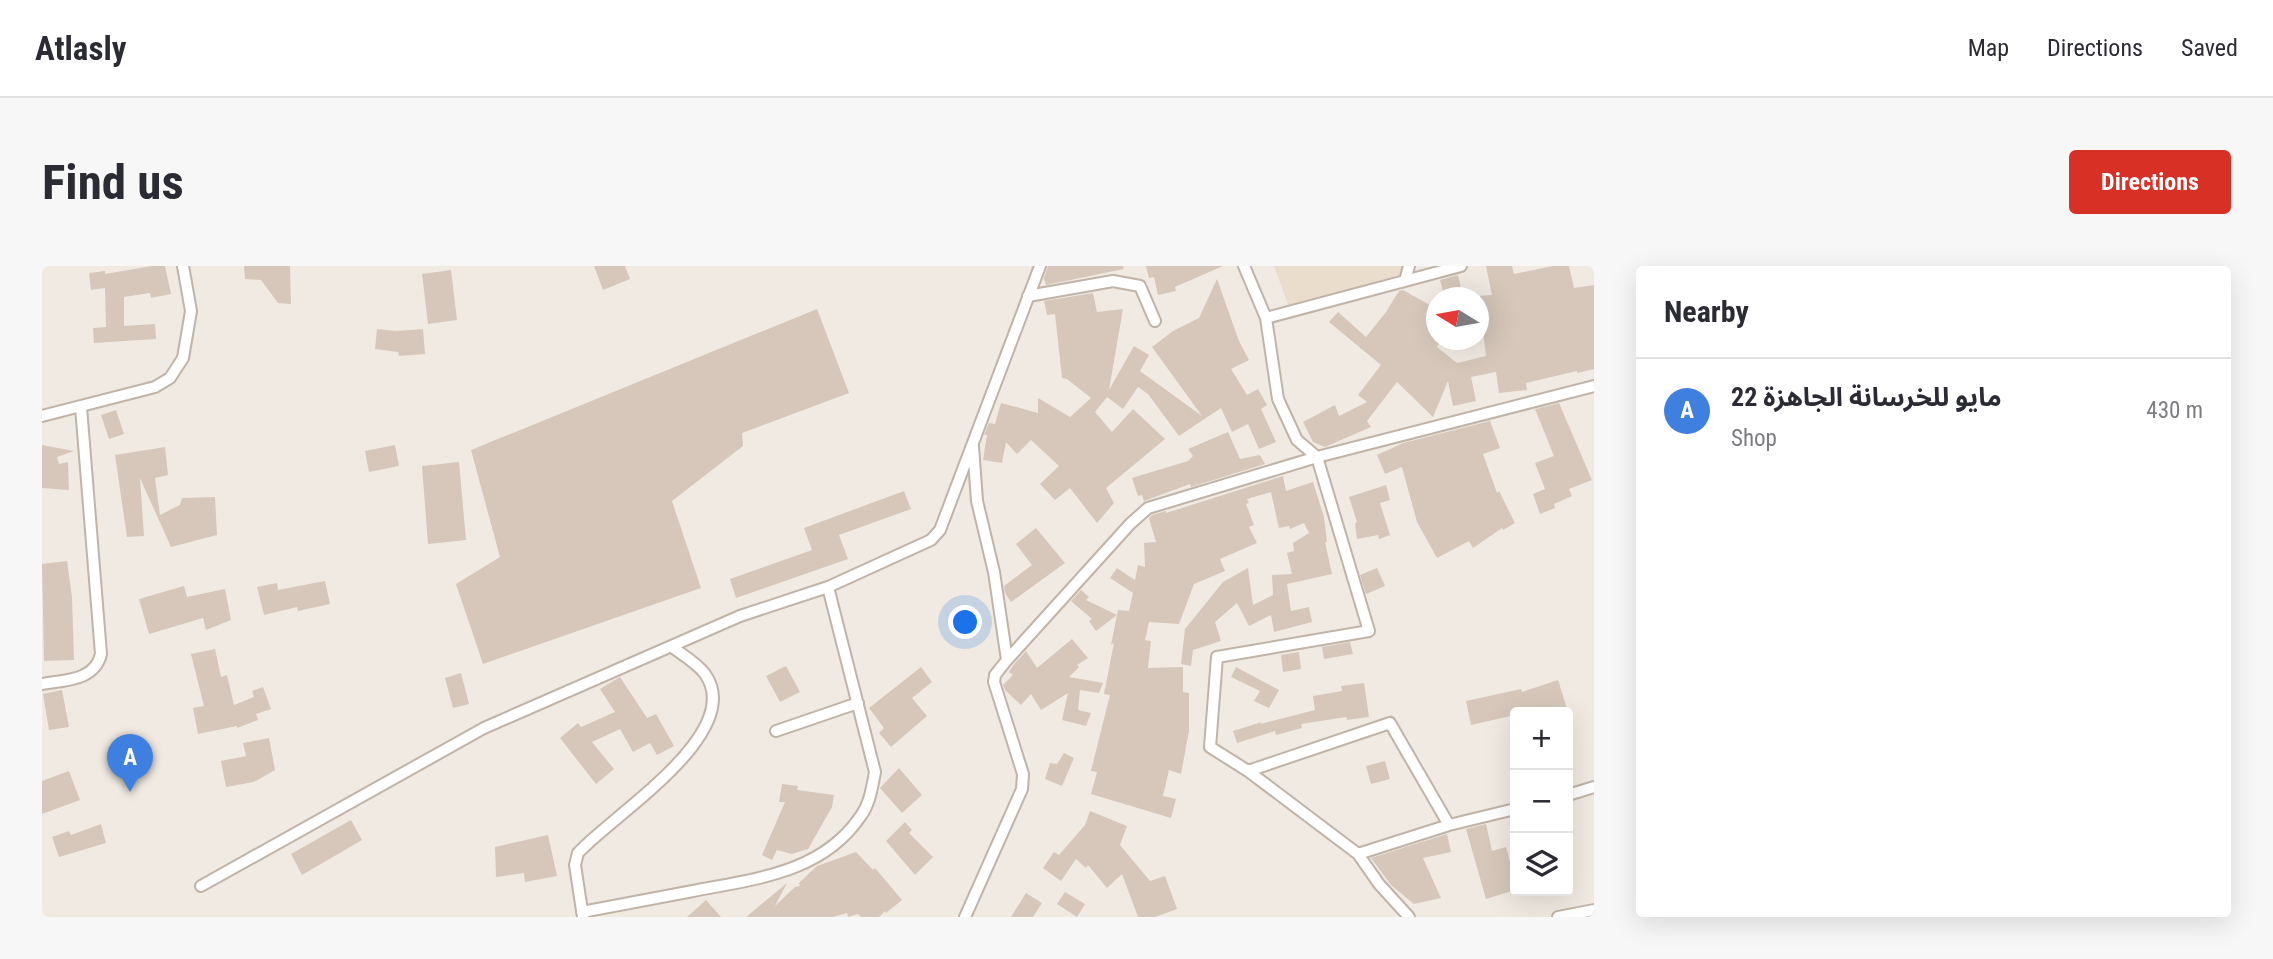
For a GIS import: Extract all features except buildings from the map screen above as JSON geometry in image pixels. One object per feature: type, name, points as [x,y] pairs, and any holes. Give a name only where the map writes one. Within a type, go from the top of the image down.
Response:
[{"type":"street","points":[[42,416],[155,387],[176,372],[183,358],[191,311],[183,266]]},
{"type":"street","points":[[201,886],[484,728],[740,616],[828,587],[924,545],[936,536],[943,522],[1040,266]]},
{"type":"street","points":[[1244,266],[1266,318],[1278,399],[1297,440],[1317,457],[1369,631],[1217,657],[1210,747],[1248,771],[1358,854],[1379,884],[1409,917]]},
{"type":"street","points":[[1405,281],[1409,266]]},
{"type":"street","points":[[1266,318],[1461,266]]},
{"type":"street","points":[[1028,296],[1113,281],[1140,286],[1155,321]]},
{"type":"street","points":[[965,917],[1022,789],[1023,774],[994,682],[995,675],[1130,524],[1148,508],[1317,457],[1594,386]]},
{"type":"street","points":[[42,684],[87,674],[97,666],[101,654],[80,407]]},
{"type":"street","points":[[973,440],[977,500],[994,572],[1007,660]]},
{"type":"street","points":[[672,647],[705,674],[713,701],[710,717],[697,743],[676,766],[578,853],[575,865],[582,914],[777,875],[814,859],[850,830],[862,816],[869,801],[875,772],[828,587]]},
{"type":"street","points":[[776,731],[858,703]]},
{"type":"street","points":[[1248,771],[1390,723],[1449,825]]},
{"type":"street","points":[[1573,793],[1594,787]]},
{"type":"street","points":[[1358,854],[1449,825],[1510,809]]},
{"type":"street","points":[[1558,917],[1594,910]]},
{"type":"shaded area","points":[[1274,266],[1406,266],[1405,273],[1289,307]]},
{"type":"place","name":"22 مايو للخرسانة الجاهزة","points":[[130,792]]}]
